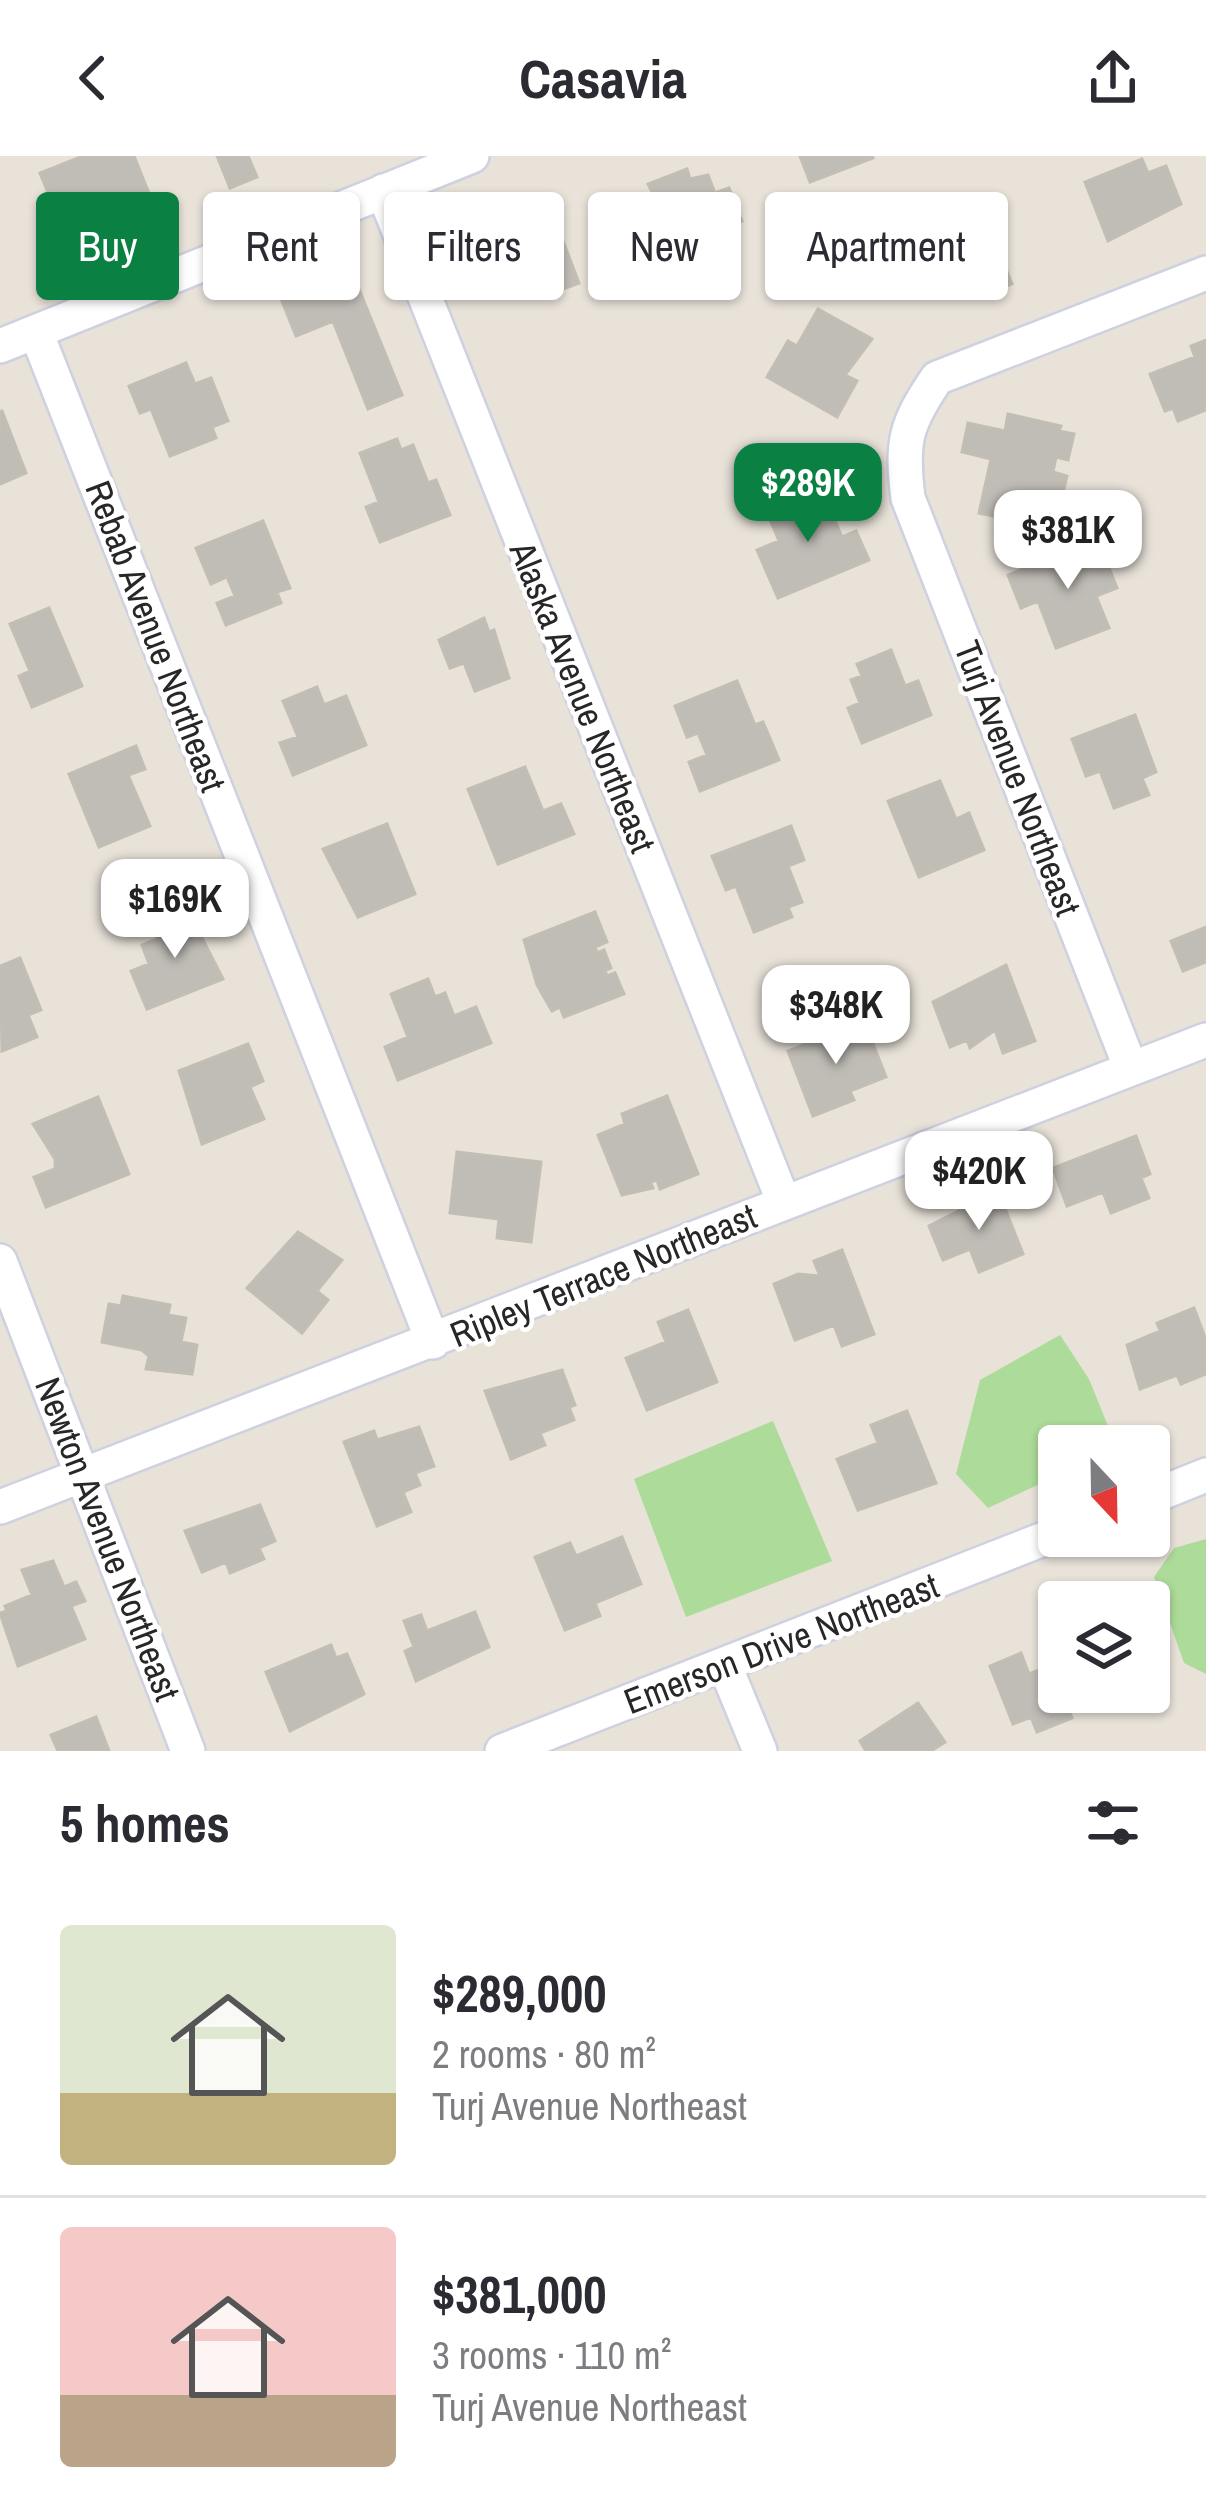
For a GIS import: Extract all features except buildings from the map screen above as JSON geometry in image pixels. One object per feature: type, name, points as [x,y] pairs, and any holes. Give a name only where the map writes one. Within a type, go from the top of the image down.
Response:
[{"type":"street","points":[[0,346],[472,156]]},
{"type":"street","name":"Alaska Avenue Northeast","points":[[383,191],[784,1203]]},
{"type":"street","name":"Turj Avenue Northeast","points":[[1131,1069],[908,498],[902,452],[911,416],[937,378],[1206,272]]},
{"type":"street","name":"Rebab Avenue Northeast","points":[[36,332],[433,1342]]},
{"type":"street","name":"Ripley Terrace Northeast","points":[[0,1507],[1206,1040]]},
{"type":"street","name":"Newton Avenue Northeast","points":[[0,1261],[188,1751]]},
{"type":"street","points":[[1170,1490],[1206,1475]]},
{"type":"street","name":"Emerson Drive Northeast","points":[[502,1751],[1038,1542]]},
{"type":"street","points":[[724,1666],[760,1751]]},
{"type":"green space","points":[[1060,1335],[1089,1379],[1108,1425],[1038,1425],[1038,1485],[988,1508],[956,1474],[980,1380]]},
{"type":"green space","points":[[773,1421],[832,1561],[686,1617],[634,1479]]},
{"type":"green space","points":[[1206,1539],[1206,1674],[1184,1663],[1170,1623],[1170,1581],[1154,1577],[1174,1548]]}]
